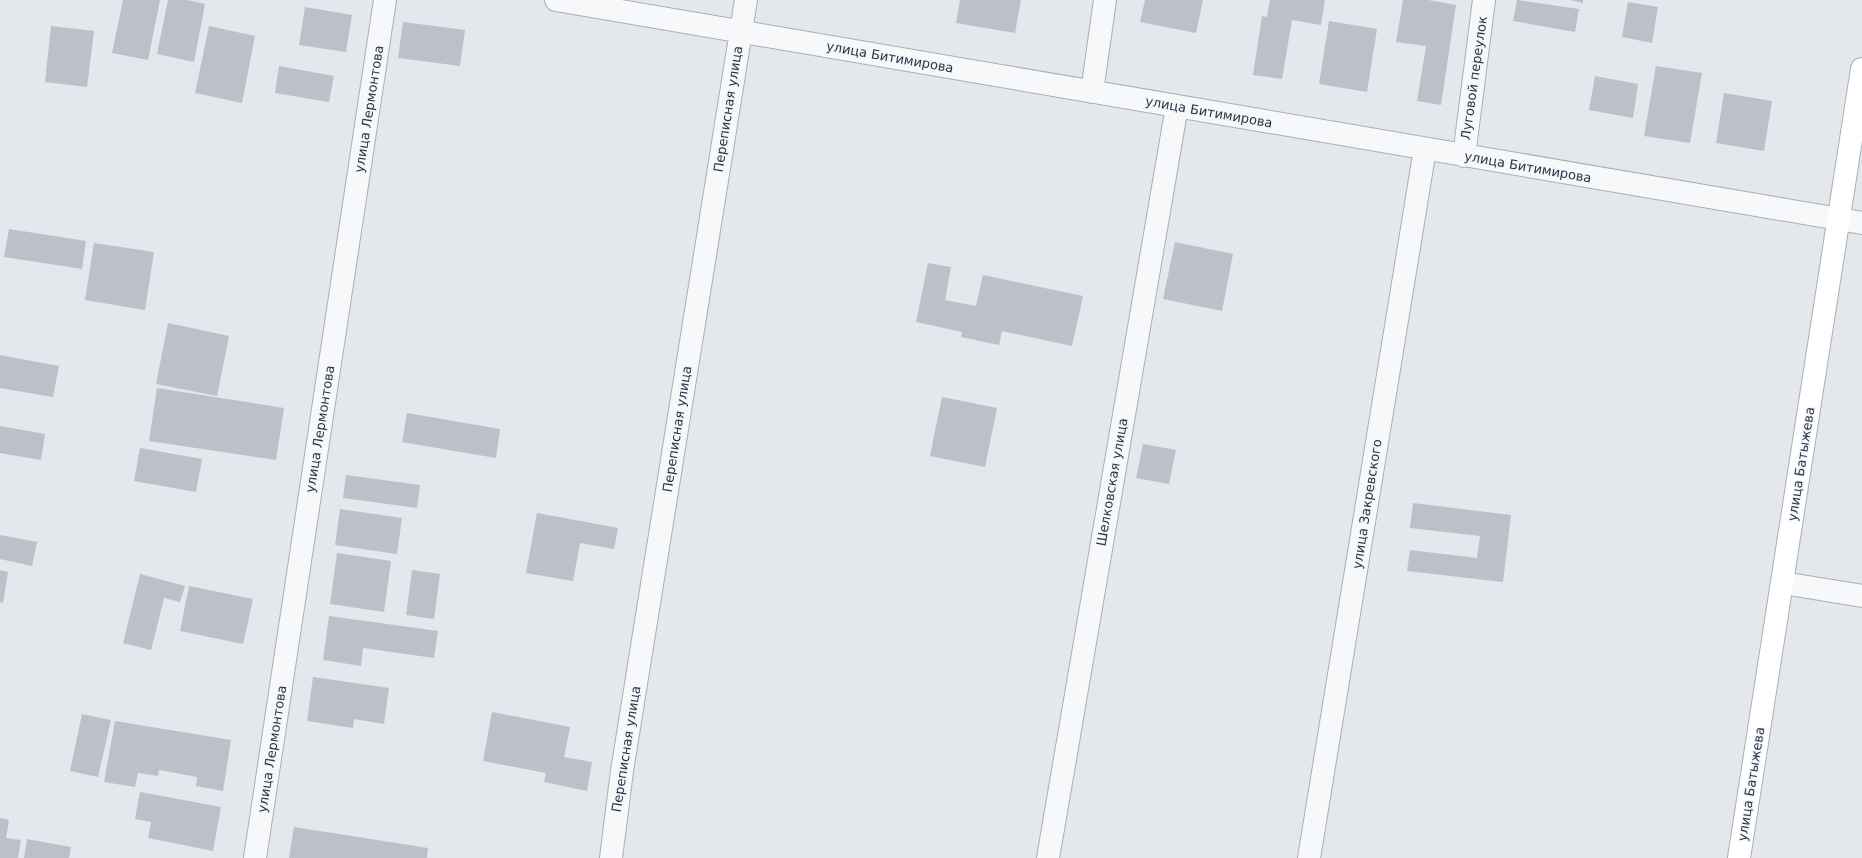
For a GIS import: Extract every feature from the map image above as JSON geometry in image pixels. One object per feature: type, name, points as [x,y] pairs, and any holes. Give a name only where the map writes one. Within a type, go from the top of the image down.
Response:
[{"type":"street","name":"улица Лермонтова","points":[[255,858],[385,0]]},
{"type":"street","name":"улица Битимирова","points":[[556,0],[1862,223]]},
{"type":"street","name":"Переписная улица","points":[[610,858],[623,764],[746,0]]},
{"type":"street","points":[[1092,92],[1105,0]]},
{"type":"street","name":"Луговой переулок","points":[[1464,156],[1484,0]]},
{"type":"street","name":"улица Батыжева","points":[[1739,858],[1862,69]]},
{"type":"street","name":"Шелковская улица","points":[[1048,858],[1177,106]]},
{"type":"street","name":"улица Закревского","points":[[1309,858],[1425,149]]},
{"type":"street","points":[[1783,583],[1862,596]]},
{"type":"building","points":[[123,0],[160,0],[148,60],[112,53]]},
{"type":"building","points":[[168,0],[187,0],[205,4],[194,62],[157,54]]},
{"type":"building","points":[[960,0],[1021,0],[1015,33],[956,23]]},
{"type":"building","points":[[1145,0],[1203,0],[1196,33],[1140,22]]},
{"type":"building","points":[[1270,0],[1325,0],[1321,25],[1292,20],[1282,79],[1253,75],[1262,16],[1267,17]]},
{"type":"building","points":[[1403,0],[1428,0],[1456,5],[1441,105],[1417,101],[1426,46],[1396,42]]},
{"type":"building","points":[[1517,0],[1579,9],[1575,32],[1513,21]]},
{"type":"building","points":[[1570,0],[1583,0],[1583,3]]},
{"type":"building","points":[[1628,2],[1658,7],[1652,43],[1622,37]]},
{"type":"building","points":[[305,7],[352,15],[346,52],[299,45]]},
{"type":"building","points":[[1329,21],[1377,29],[1367,92],[1319,84]]},
{"type":"building","points":[[403,22],[465,30],[460,66],[398,58]]},
{"type":"building","points":[[51,26],[94,31],[87,87],[45,82]]},
{"type":"building","points":[[209,26],[255,36],[242,103],[195,93]]},
{"type":"building","points":[[279,66],[334,76],[329,102],[275,93]]},
{"type":"building","points":[[1656,66],[1702,73],[1690,143],[1644,136]]},
{"type":"building","points":[[1595,76],[1638,84],[1633,118],[1589,110]]},
{"type":"building","points":[[1724,93],[1772,101],[1764,151],[1716,143]]},
{"type":"building","points":[[9,229],[86,241],[82,269],[4,257]]},
{"type":"building","points":[[1175,242],[1233,254],[1222,311],[1163,299]]},
{"type":"building","points":[[94,243],[154,252],[145,310],[85,300]]},
{"type":"building","points":[[928,263],[951,267],[945,300],[976,306],[983,275],[1083,296],[1072,346],[1002,331],[999,345],[961,337],[962,332],[916,322]]},
{"type":"building","points":[[168,323],[229,336],[217,396],[156,384]]},
{"type":"building","points":[[0,355],[59,366],[53,397],[0,388]]},
{"type":"building","points":[[157,388],[284,408],[276,460],[149,441]]},
{"type":"building","points":[[942,397],[997,408],[985,467],[930,456]]},
{"type":"building","points":[[407,413],[500,429],[496,458],[402,442]]},
{"type":"building","points":[[0,426],[45,434],[41,460],[0,453]]},
{"type":"building","points":[[1143,444],[1176,450],[1169,484],[1136,478]]},
{"type":"building","points":[[140,448],[202,459],[196,492],[134,481]]},
{"type":"building","points":[[346,475],[420,485],[417,508],[343,498]]},
{"type":"building","points":[[1413,503],[1511,515],[1503,582],[1407,571],[1410,550],[1477,558],[1480,536],[1410,528]]},
{"type":"building","points":[[340,509],[402,518],[397,554],[335,545]]},
{"type":"building","points":[[537,513],[618,528],[614,549],[580,543],[573,581],[526,573]]},
{"type":"building","points":[[0,535],[37,542],[32,566],[0,559]]},
{"type":"building","points":[[337,553],[391,561],[384,612],[330,604]]},
{"type":"building","points":[[0,570],[8,572],[3,603],[0,602]]},
{"type":"building","points":[[412,570],[440,574],[434,619],[406,615]]},
{"type":"building","points":[[140,574],[185,586],[180,602],[164,598],[151,650],[123,643]]},
{"type":"building","points":[[189,586],[253,599],[243,644],[180,631]]},
{"type":"building","points":[[329,616],[438,631],[434,658],[363,648],[361,666],[323,660]]},
{"type":"building","points":[[313,677],[389,688],[384,724],[354,719],[353,728],[307,721]]},
{"type":"building","points":[[492,712],[570,727],[564,757],[592,762],[587,791],[544,782],[546,773],[483,761]]},
{"type":"building","points":[[82,714],[111,720],[98,777],[70,771]]},
{"type":"building","points":[[115,721],[231,740],[223,791],[196,786],[197,777],[159,770],[158,776],[138,773],[135,787],[104,782]]},
{"type":"building","points":[[140,792],[221,807],[213,851],[148,838],[151,822],[135,819]]},
{"type":"building","points":[[0,818],[9,820],[6,838],[21,840],[18,858],[0,858]]},
{"type":"building","points":[[294,827],[428,848],[427,858],[289,858]]},
{"type":"building","points":[[27,839],[71,847],[69,858],[24,858]]}]
